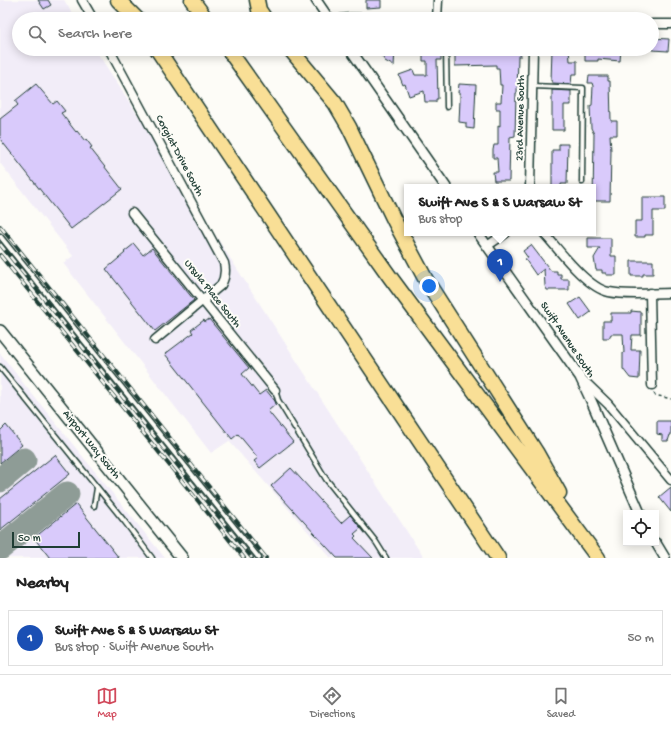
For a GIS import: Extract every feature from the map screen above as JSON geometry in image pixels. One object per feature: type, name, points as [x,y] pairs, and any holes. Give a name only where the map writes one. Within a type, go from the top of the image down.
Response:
[{"type":"highway","points":[[118,0],[130,12]]},
{"type":"highway","points":[[125,0],[133,12]]},
{"type":"highway","points":[[192,0],[201,12]]},
{"type":"highway","points":[[257,0],[260,12]]},
{"type":"highway","points":[[162,56],[498,558]]},
{"type":"highway","points":[[233,56],[390,277],[595,554]]},
{"type":"highway","points":[[296,56],[335,103],[349,127],[394,222],[426,280],[536,452],[595,554]]},
{"type":"main road","name":"Airport Way South","points":[[0,331],[182,558]]},
{"type":"street","points":[[82,0],[88,12]]},
{"type":"street","points":[[316,0],[324,12]]},
{"type":"street","points":[[437,12],[438,0]]},
{"type":"street","points":[[659,24],[671,24]]},
{"type":"street","name":"Corgiat Drive South","points":[[113,56],[224,263],[225,275],[221,285],[203,300]]},
{"type":"street","points":[[355,56],[444,184]]},
{"type":"street","name":"23rd Avenue South","points":[[530,184],[532,56]]},
{"type":"street","name":"Ursula Place South","points":[[132,213],[275,390]]},
{"type":"street","name":"Swift Avenue South","points":[[480,236],[580,378],[594,405],[639,510]]},
{"type":"street","points":[[487,246],[502,236]]},
{"type":"street","points":[[547,236],[593,285],[608,292],[671,293]]},
{"type":"street","points":[[650,293],[652,385]]},
{"type":"street","points":[[155,340],[203,300]]},
{"type":"street","points":[[580,378],[608,404],[671,480]]},
{"type":"street","points":[[658,546],[665,558]]},
{"type":"lane","points":[[446,56],[447,107]]},
{"type":"lane","points":[[532,86],[583,88],[582,182]]},
{"type":"lane","points":[[0,236],[259,558]]},
{"type":"lane","points":[[0,367],[125,522],[152,558]]},
{"type":"lane","points":[[275,390],[278,400],[326,479],[376,542],[386,558]]},
{"type":"lane","points":[[94,506],[97,488]]},
{"type":"path","points":[[655,395],[671,399]]},
{"type":"shaded area","points":[[0,0],[64,0],[72,12],[12,12],[12,56],[100,56],[424,558],[331,558],[229,441],[211,453],[63,263],[73,256],[0,163]]},
{"type":"shaded area","points":[[0,353],[24,384],[165,558],[0,558]]},
{"type":"building","points":[[38,0],[48,0],[51,5],[44,9]]},
{"type":"building","points":[[366,0],[381,0],[381,7],[366,8]]},
{"type":"building","points":[[659,38],[669,39],[668,51],[659,50]]},
{"type":"building","points":[[382,56],[395,56],[394,66],[385,61]]},
{"type":"building","points":[[423,56],[441,56],[441,60],[437,60],[438,99],[436,99],[436,102],[425,102],[424,91],[409,96],[405,84],[403,85],[399,75],[413,70],[415,75],[427,75],[427,61],[423,61]]},
{"type":"building","points":[[455,56],[518,56],[515,136],[510,137],[509,181],[494,181],[493,172],[498,172],[497,158],[493,158],[493,150],[494,145],[498,145],[498,125],[500,126],[500,109],[496,109],[496,102],[501,102],[502,85],[500,85],[499,68],[496,68],[496,65],[455,66]]},
{"type":"building","points":[[552,56],[570,56],[570,61],[577,61],[577,74],[572,74],[571,84],[552,83]]},
{"type":"building","points":[[585,56],[620,56],[620,61],[598,59],[598,61],[585,61]]},
{"type":"building","points":[[589,76],[608,76],[608,81],[610,81],[611,121],[617,121],[617,135],[610,135],[610,201],[596,201],[596,184],[593,184],[594,134],[591,128],[590,106],[592,105],[593,86],[592,83],[588,83]]},
{"type":"building","points":[[36,84],[53,104],[57,101],[65,111],[61,113],[76,132],[77,131],[85,141],[86,139],[92,147],[90,148],[122,189],[71,229],[0,139],[0,119],[18,105],[15,101]]},
{"type":"building","points":[[459,84],[476,85],[474,129],[466,128],[466,123],[459,122]]},
{"type":"building","points":[[552,90],[571,91],[571,105],[564,105],[564,130],[552,130]]},
{"type":"building","points":[[559,144],[568,144],[567,184],[552,184],[552,150],[559,150]]},
{"type":"building","points":[[642,197],[665,197],[665,211],[653,211],[653,235],[635,237],[635,221],[642,221]]},
{"type":"building","points":[[588,238],[611,238],[611,256],[616,256],[616,275],[606,275],[606,273],[602,273],[602,270],[596,270],[594,258],[600,248],[588,248]]},
{"type":"building","points":[[134,244],[143,255],[152,248],[194,300],[155,331],[106,269]]},
{"type":"building","points":[[531,245],[551,271],[557,271],[557,274],[561,274],[561,279],[569,279],[569,290],[547,290],[545,286],[544,269],[536,275],[525,259],[528,258],[523,251]]},
{"type":"building","points":[[631,261],[653,261],[653,274],[631,276]]},
{"type":"building","points":[[580,297],[591,312],[580,320],[569,304]]},
{"type":"building","points":[[631,311],[641,312],[641,335],[632,335],[631,350],[640,350],[639,379],[630,378],[623,369],[623,334],[611,334],[609,338],[603,338],[603,321],[611,321],[611,313],[631,313]]},
{"type":"building","points":[[209,319],[249,368],[242,374],[259,395],[266,390],[275,401],[276,404],[268,411],[293,442],[260,468],[254,461],[258,458],[238,434],[232,439],[165,354],[193,333],[191,330],[204,320],[205,322]]},
{"type":"building","points":[[657,421],[671,421],[671,435],[668,441],[662,441],[662,435],[657,434]]},
{"type":"building","points":[[6,425],[22,445],[0,463],[0,431]]},
{"type":"building","points":[[55,455],[70,474],[0,530],[0,499]]},
{"type":"building","points":[[291,468],[341,523],[350,515],[351,516],[361,528],[354,534],[356,536],[354,538],[373,558],[337,558],[271,486]]},
{"type":"building","points":[[671,487],[671,512],[659,497]]},
{"type":"building","points":[[76,504],[119,558],[50,558],[34,538]]},
{"type":"taxiway","points":[[0,480],[24,460]]},
{"type":"taxiway","points":[[0,548],[67,494]]},
{"type":"railway","points":[[0,226],[266,558]]},
{"type":"railway","points":[[0,244],[252,558]]},
{"type":"railway","points":[[0,255],[244,558]]},
{"type":"place","name":"Swift Ave S & S Warsaw St","points":[[500,282]]}]
